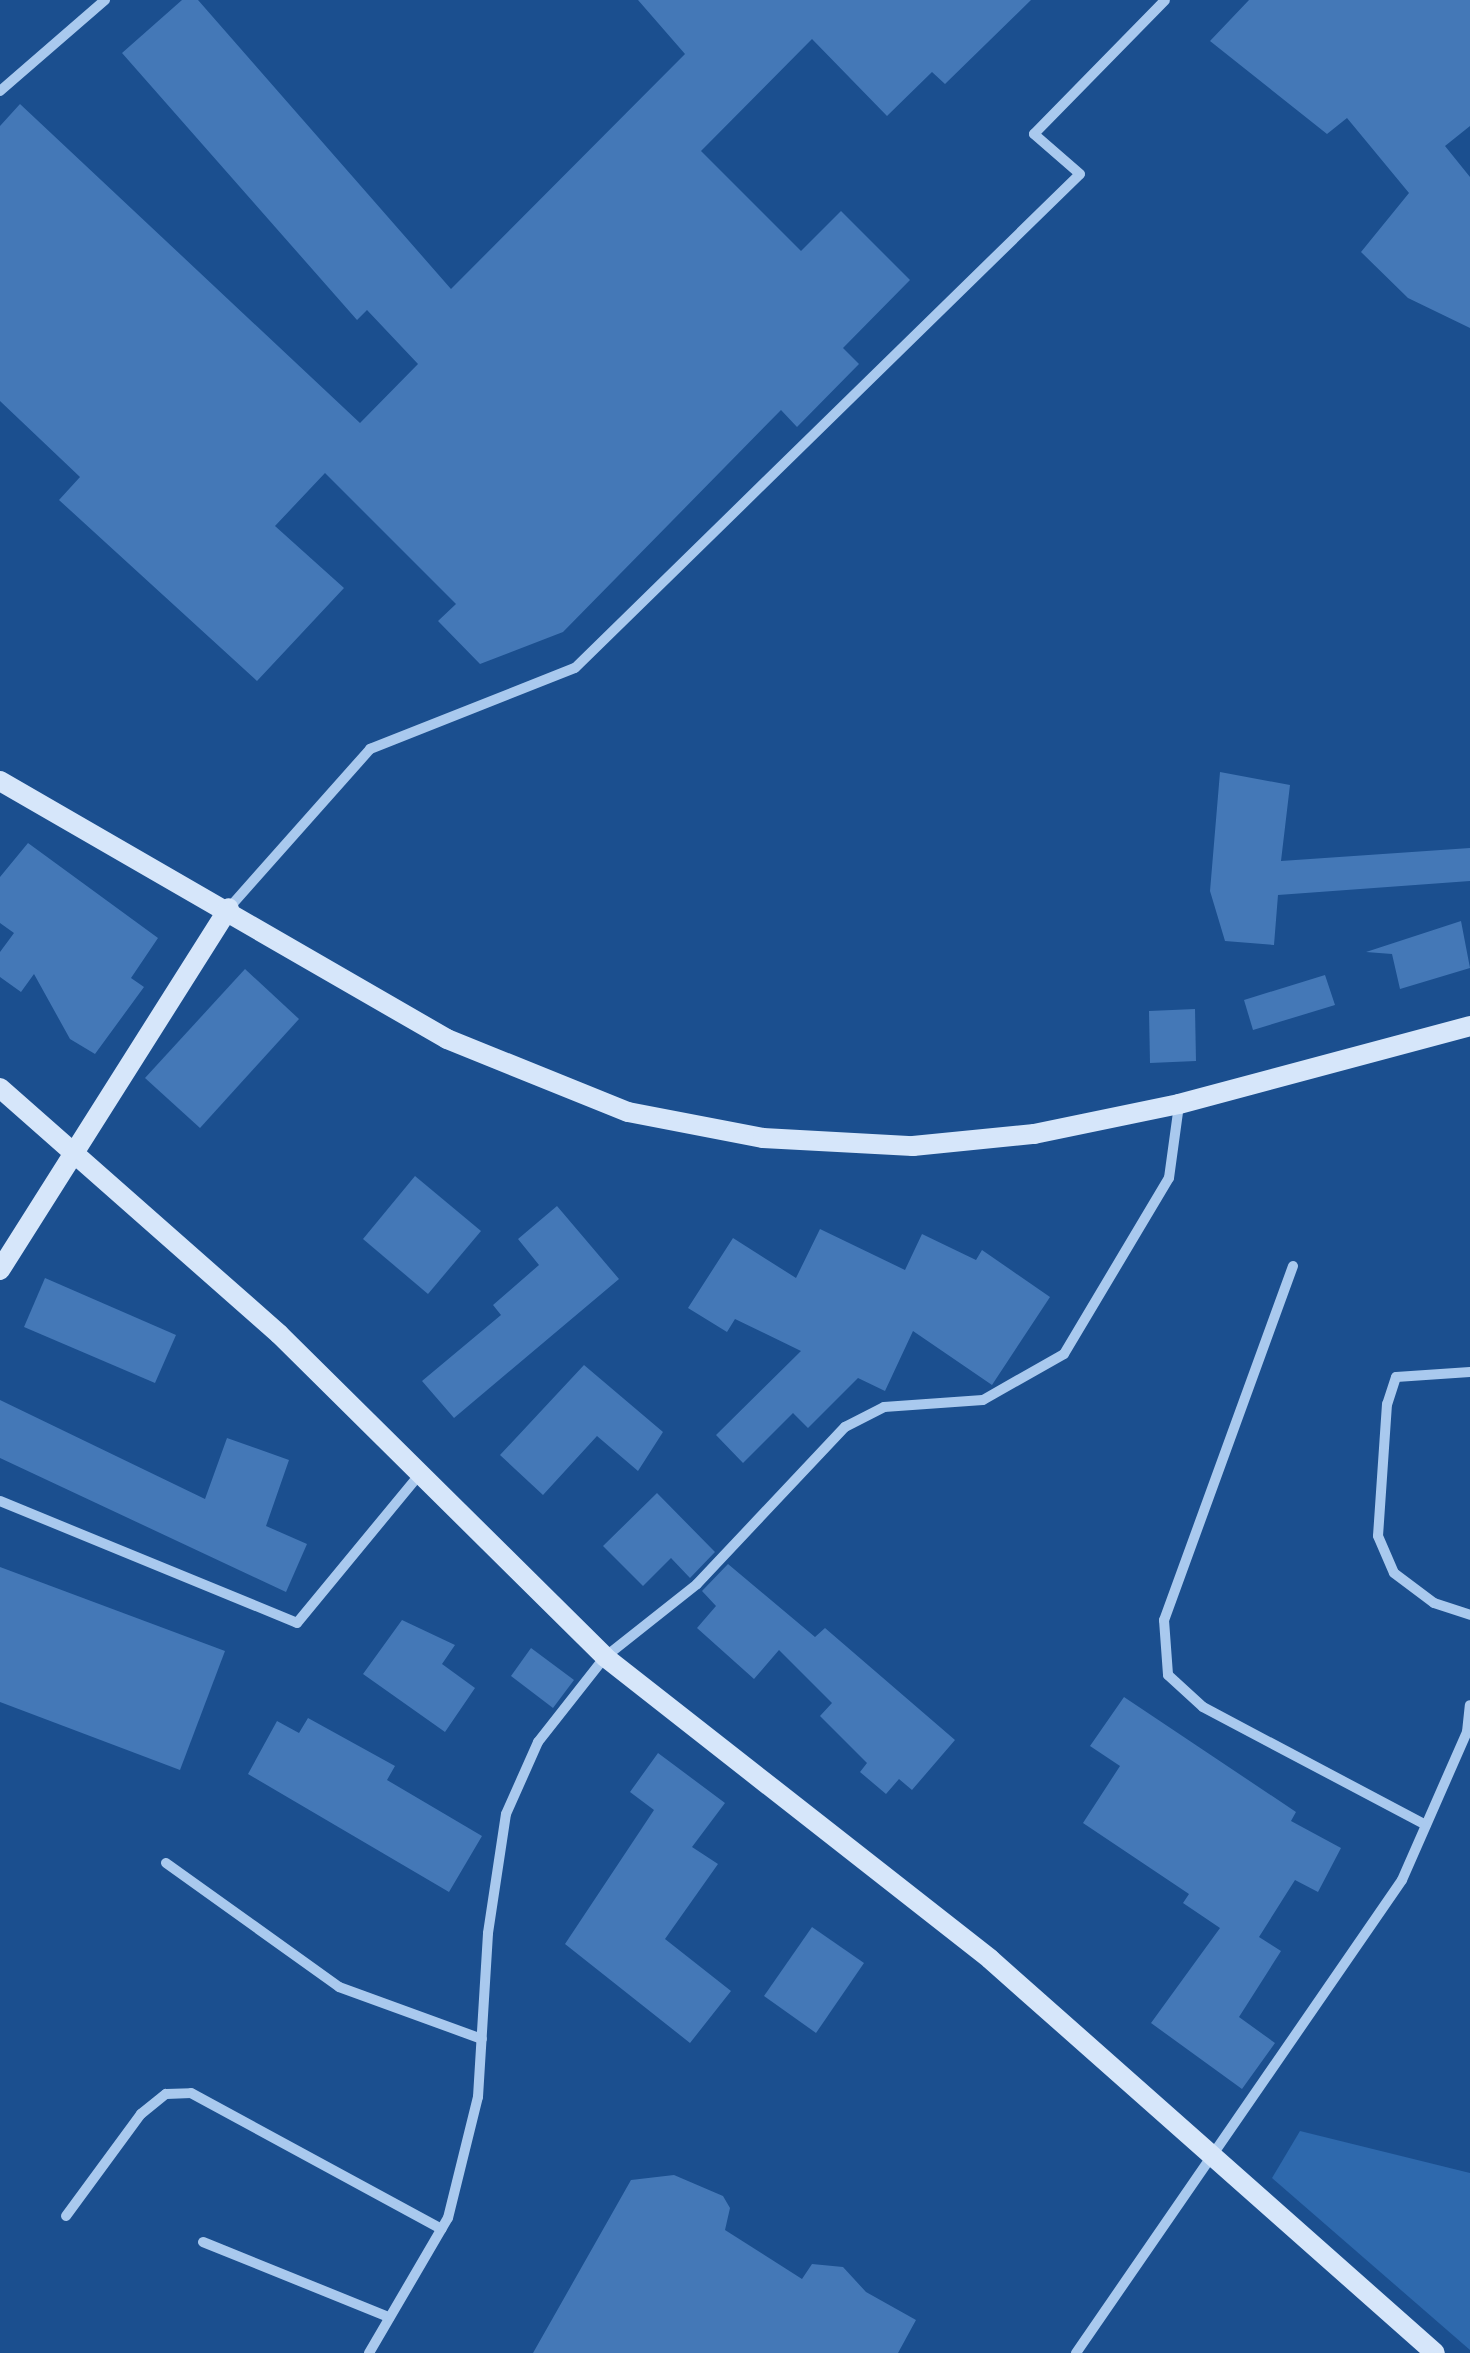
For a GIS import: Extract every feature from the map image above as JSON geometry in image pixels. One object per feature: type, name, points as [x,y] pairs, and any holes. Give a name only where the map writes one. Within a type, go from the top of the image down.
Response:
[{"type":"street","points":[[0,92],[105,0]]},
{"type":"street","points":[[0,1270],[230,908],[370,748],[575,668],[1080,174],[1034,134],[1165,0]]},
{"type":"street","points":[[0,781],[230,908],[446,1039],[628,1112],[763,1138],[913,1146],[1034,1134],[1179,1104],[1470,1026]]},
{"type":"street","points":[[0,1088],[73,1151],[420,1474],[605,1657],[990,1958],[1206,2156],[1435,2353]]},
{"type":"street","points":[[369,2353],[442,2229],[478,2097],[506,1814],[538,1742],[605,1657],[697,1584],[846,1427],[884,1407],[983,1400],[1064,1354],[1169,1178],[1179,1104]]},
{"type":"street","points":[[1293,1266],[1164,1620],[1168,1675],[1203,1707],[1426,1825]]},
{"type":"street","points":[[1470,1372],[1396,1377],[1387,1404],[1378,1536],[1394,1573],[1434,1603],[1470,1615]]},
{"type":"street","points":[[0,1501],[297,1622],[420,1474]]},
{"type":"street","points":[[1076,2353],[1206,2156],[1309,2021],[1402,1880],[1470,1705]]},
{"type":"street","points":[[166,1863],[339,1987],[482,2039]]},
{"type":"street","points":[[66,2216],[141,2114],[166,2094],[191,2093],[442,2229]]},
{"type":"street","points":[[203,2242],[389,2317]]},
{"type":"shaded area","points":[[1300,2131],[1470,2173],[1470,2350],[1272,2178]]},
{"type":"building","points":[[182,0],[198,0],[451,289],[685,54],[638,0],[1031,0],[945,84],[932,72],[887,116],[812,39],[701,151],[801,251],[841,211],[910,280],[843,348],[859,364],[797,427],[781,410],[563,632],[480,664],[438,621],[456,604],[325,473],[275,526],[344,588],[257,681],[59,500],[80,477],[0,401],[0,126],[20,104],[360,423],[418,364],[367,310],[357,320],[122,53]]},
{"type":"building","points":[[1249,0],[1470,0],[1470,126],[1445,146],[1470,177],[1470,328],[1408,298],[1361,252],[1409,193],[1347,118],[1327,134],[1210,41]]},
{"type":"building","points":[[1220,772],[1290,785],[1281,861],[1470,848],[1470,881],[1278,895],[1274,945],[1225,941],[1210,891]]},
{"type":"building","points":[[28,843],[158,938],[131,978],[144,987],[95,1054],[70,1039],[34,974],[21,992],[0,977],[0,952],[14,933],[0,923],[0,877]]},
{"type":"building","points":[[1461,921],[1470,968],[1400,989],[1392,954],[1366,952]]},
{"type":"building","points":[[245,969],[299,1019],[200,1128],[145,1078]]},
{"type":"building","points":[[1325,975],[1335,1005],[1253,1030],[1244,1000]]},
{"type":"building","points":[[1195,1009],[1196,1061],[1150,1063],[1149,1011]]},
{"type":"building","points":[[415,1176],[481,1231],[428,1294],[363,1239]]},
{"type":"building","points":[[557,1206],[619,1279],[454,1418],[422,1381],[501,1315],[493,1305],[539,1265],[518,1239]]},
{"type":"building","points":[[820,1229],[905,1270],[922,1234],[976,1260],[982,1250],[1050,1297],[992,1385],[913,1331],[885,1391],[858,1378],[808,1428],[793,1413],[743,1463],[716,1435],[801,1351],[735,1319],[727,1332],[688,1308],[733,1238],[796,1278]]},
{"type":"building","points":[[45,1278],[176,1335],[155,1383],[24,1327]]},
{"type":"building","points":[[584,1365],[663,1432],[638,1471],[597,1436],[543,1495],[500,1455]]},
{"type":"building","points":[[0,1400],[205,1499],[227,1438],[289,1460],[266,1526],[307,1544],[286,1592],[0,1458]]},
{"type":"building","points":[[657,1493],[715,1552],[690,1578],[671,1558],[643,1586],[603,1546]]},
{"type":"building","points":[[728,1564],[815,1637],[825,1628],[955,1740],[912,1790],[899,1779],[886,1794],[860,1772],[867,1763],[820,1716],[832,1703],[779,1650],[754,1679],[697,1628],[716,1606],[702,1591]]},
{"type":"building","points":[[0,1567],[225,1651],[180,1770],[0,1702]]},
{"type":"building","points":[[402,1620],[455,1645],[442,1664],[475,1688],[445,1732],[363,1674]]},
{"type":"building","points":[[531,1648],[574,1680],[553,1708],[511,1676]]},
{"type":"building","points":[[1124,1697],[1296,1812],[1291,1821],[1341,1848],[1318,1892],[1295,1880],[1259,1937],[1281,1951],[1239,2017],[1275,2043],[1242,2089],[1151,2023],[1220,1928],[1183,1903],[1189,1894],[1083,1823],[1120,1766],[1090,1746]]},
{"type":"building","points":[[308,1718],[395,1766],[387,1780],[482,1836],[449,1892],[248,1774],[277,1721],[299,1733]]},
{"type":"building","points":[[658,1753],[725,1803],[692,1847],[718,1864],[665,1939],[731,1991],[690,2043],[565,1944],[654,1810],[630,1792]]},
{"type":"building","points":[[812,1927],[864,1963],[816,2033],[764,1996]]},
{"type":"building","points":[[674,2175],[723,2196],[730,2208],[725,2230],[802,2279],[812,2264],[843,2267],[866,2292],[916,2320],[898,2353],[533,2353],[631,2180]]}]
